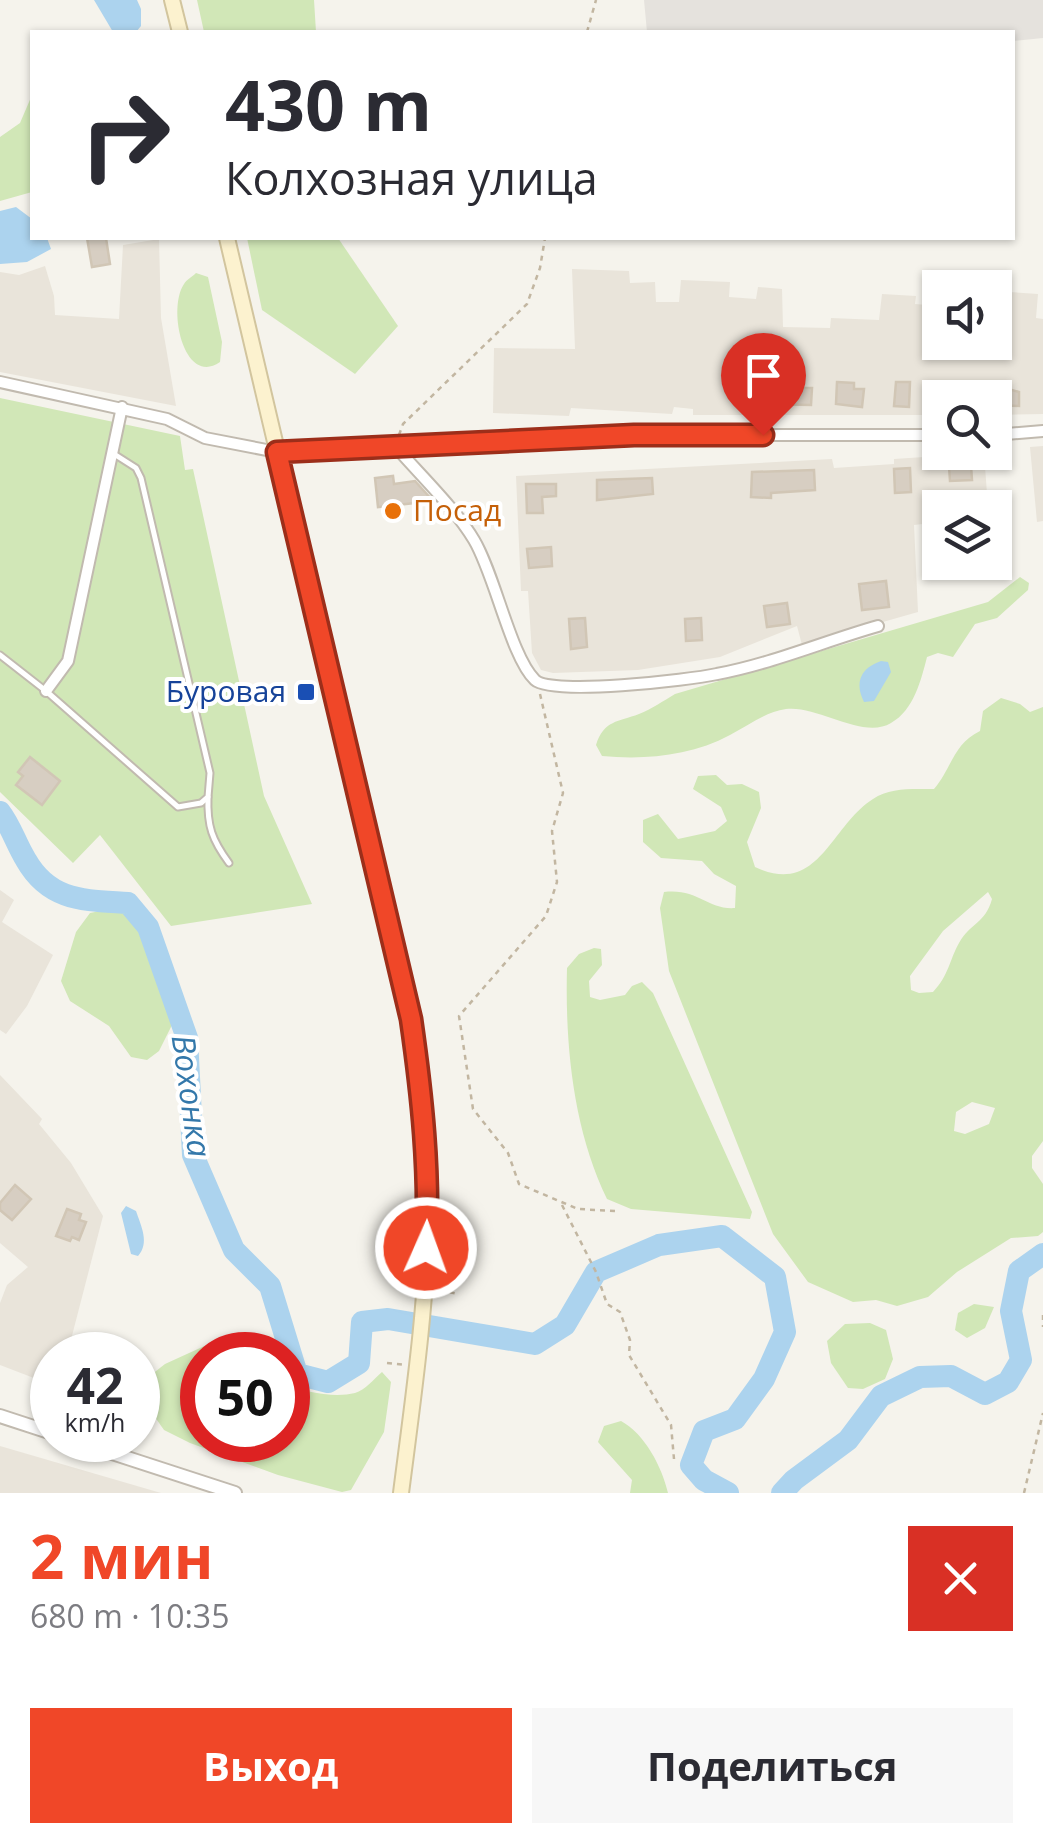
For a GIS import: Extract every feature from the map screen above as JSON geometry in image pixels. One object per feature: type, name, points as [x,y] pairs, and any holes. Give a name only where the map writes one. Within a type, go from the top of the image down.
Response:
[{"type":"main road","points":[[172,0],[180,30]]},
{"type":"main road","points":[[228,240],[411,1019],[424,1111],[428,1209],[424,1287],[402,1493]]},
{"type":"street","points":[[2,382],[167,419],[205,438],[277,452],[634,435],[922,435]]},
{"type":"street","points":[[46,691],[68,661],[122,408]]},
{"type":"street","points":[[1012,433],[1043,432]]},
{"type":"street","points":[[395,446],[473,539],[498,594],[522,664],[537,683],[550,688],[717,674],[878,626]]},
{"type":"street","points":[[0,1416],[30,1426]]},
{"type":"street","points":[[140,1462],[235,1493]]},
{"type":"lane","points":[[0,395],[2,382]]},
{"type":"lane","points":[[114,454],[136,468],[142,478],[210,773],[207,822],[212,841],[229,862]]},
{"type":"lane","points":[[0,655],[178,807],[202,803],[208,797]]},
{"type":"path","points":[[588,30],[596,0]]},
{"type":"path","points":[[395,446],[403,424],[527,304],[545,240]]},
{"type":"path","points":[[537,683],[564,793],[552,831],[557,882],[546,916],[459,1016],[473,1109],[508,1153],[519,1184],[578,1209],[616,1211]]},
{"type":"path","points":[[561,1204],[596,1272],[607,1304],[620,1312],[630,1340],[630,1355],[670,1425],[674,1458]]},
{"type":"path","points":[[424,1287],[458,1294]]},
{"type":"path","points":[[1043,1315],[1043,1327]]},
{"type":"path","points":[[386,1362],[417,1366]]},
{"type":"path","points":[[1024,1493],[1043,1414]]},
{"type":"shaded area","points":[[644,0],[1043,0],[1043,38],[1015,41],[1015,30],[647,30]]},
{"type":"shaded area","points":[[159,240],[161,318],[176,406],[0,372],[0,272],[19,275],[45,266],[55,315],[119,319],[123,245]]},
{"type":"shaded area","points":[[572,269],[629,271],[630,283],[655,282],[656,302],[679,302],[681,280],[730,282],[729,297],[756,299],[758,287],[782,289],[783,327],[830,328],[831,318],[879,320],[882,294],[916,296],[915,304],[922,305],[922,360],[1012,360],[1012,292],[1038,294],[1036,318],[1043,319],[1043,414],[1012,415],[1012,380],[922,380],[922,415],[693,415],[693,409],[674,407],[672,414],[571,408],[569,416],[493,413],[494,348],[575,349]]},
{"type":"shaded area","points":[[1043,446],[1043,521],[1037,522],[1030,447]]},
{"type":"shaded area","points":[[922,457],[922,470],[985,470],[987,490],[922,490],[922,524],[914,525],[918,612],[802,645],[797,626],[720,657],[638,670],[541,670],[532,653],[528,591],[521,591],[516,476],[832,459],[834,468],[894,464],[894,459]]},
{"type":"shaded area","points":[[0,890],[14,900],[2,922],[53,955],[27,1006],[6,1034],[0,1030]]},
{"type":"shaded area","points":[[0,1075],[42,1119],[39,1124],[71,1163],[103,1216],[73,1332],[30,1332],[30,1377],[0,1365],[0,1303],[7,1285],[28,1267],[0,1243]]},
{"type":"shaded area","points":[[0,1446],[30,1455],[30,1462],[55,1462],[161,1493],[0,1493]]},
{"type":"green space","points":[[197,0],[314,0],[316,30],[204,30]]},
{"type":"green space","points":[[30,100],[30,193],[0,201],[0,137],[20,123]]},
{"type":"green space","points":[[247,240],[339,240],[398,326],[355,374],[262,310]]},
{"type":"green space","points":[[196,273],[208,277],[222,342],[220,362],[207,367],[188,355],[178,326],[179,296],[185,282]]},
{"type":"green space","points":[[0,398],[180,436],[185,470],[193,469],[264,796],[312,904],[171,926],[100,835],[73,863],[0,792]]},
{"type":"green space","points":[[1020,577],[1029,583],[1028,590],[997,618],[975,624],[953,657],[938,653],[927,657],[911,702],[891,723],[867,727],[786,709],[684,752],[651,757],[602,756],[596,745],[608,726],[675,694],[988,602]]},
{"type":"green space","points":[[1001,698],[1030,712],[1043,707],[1043,1141],[1032,1156],[1032,1168],[1043,1184],[1043,1232],[1038,1236],[1011,1238],[957,1272],[928,1297],[897,1306],[876,1300],[853,1302],[808,1282],[773,1234],[669,971],[660,908],[664,892],[686,893],[717,906],[735,908],[736,886],[714,874],[702,861],[661,858],[643,842],[643,820],[658,814],[678,839],[715,831],[727,821],[721,807],[693,789],[698,776],[716,775],[727,785],[742,784],[759,792],[761,808],[747,842],[755,867],[777,874],[794,873],[822,854],[873,799],[894,791],[934,789],[958,750],[980,731],[983,711]],"holes":[[[988,892],[992,899],[989,907],[959,943],[938,986],[933,992],[911,990],[910,976],[943,931]],[[972,1102],[995,1108],[989,1124],[965,1134],[954,1131],[956,1112]]]},
{"type":"green space","points":[[90,913],[126,913],[142,936],[172,1025],[159,1051],[147,1060],[131,1057],[109,1026],[70,1001],[61,981],[76,932]]},
{"type":"green space","points":[[601,949],[602,965],[589,981],[590,997],[600,1000],[625,995],[642,982],[653,993],[752,1212],[750,1219],[631,1209],[607,1199],[579,1115],[568,1027],[567,968],[579,954]]},
{"type":"green space","points":[[974,1304],[994,1307],[985,1328],[967,1338],[955,1330],[958,1313]]},
{"type":"green space","points":[[870,1323],[886,1330],[893,1359],[885,1379],[863,1389],[848,1388],[831,1363],[827,1341],[845,1324]]},
{"type":"green space","points":[[180,1357],[180,1438],[160,1424],[160,1368]]},
{"type":"green space","points":[[382,1372],[391,1382],[384,1432],[351,1490],[342,1492],[242,1462],[310,1462],[310,1392],[339,1395],[359,1392]]},
{"type":"green space","points":[[621,1421],[638,1434],[651,1452],[668,1493],[630,1493],[632,1480],[598,1442],[604,1426]]},
{"type":"water","points":[[94,0],[137,0],[141,9],[138,30],[112,30]]},
{"type":"water","points":[[16,207],[30,218],[30,240],[48,240],[51,249],[27,262],[0,264],[0,211]]},
{"type":"water","points":[[881,661],[888,662],[891,672],[874,701],[864,702],[861,677]]},
{"type":"water","points":[[126,1206],[136,1211],[142,1228],[144,1240],[138,1256],[131,1254],[121,1213]]},
{"type":"building","points":[[87,240],[106,240],[110,264],[92,267]]},
{"type":"building","points":[[788,380],[798,381],[798,388],[812,388],[811,405],[764,404],[765,384],[788,385]]},
{"type":"building","points":[[837,382],[854,383],[854,389],[864,389],[862,407],[836,404]]},
{"type":"building","points":[[896,382],[910,382],[909,407],[894,406]]},
{"type":"building","points":[[1012,390],[1019,392],[1019,406],[1012,406]]},
{"type":"building","points":[[910,468],[911,492],[895,493],[894,469]]},
{"type":"building","points":[[814,470],[815,490],[771,493],[771,498],[751,497],[752,472]]},
{"type":"building","points":[[949,470],[971,470],[972,480],[950,481]]},
{"type":"building","points":[[393,476],[394,484],[415,481],[433,501],[378,507],[375,478]]},
{"type":"building","points":[[652,478],[653,494],[597,500],[597,480]]},
{"type":"building","points":[[526,484],[556,484],[556,496],[542,497],[543,513],[527,513]]},
{"type":"building","points":[[551,547],[552,566],[529,568],[527,549]]},
{"type":"building","points":[[886,581],[889,607],[862,610],[859,584]]},
{"type":"building","points":[[787,603],[790,624],[767,627],[764,606]]},
{"type":"building","points":[[585,618],[587,647],[571,649],[569,619]]},
{"type":"building","points":[[701,618],[702,640],[686,641],[685,619]]},
{"type":"building","points":[[30,757],[60,781],[42,805],[16,785],[23,776],[18,772]]},
{"type":"building","points":[[15,1185],[31,1199],[12,1220],[0,1210],[0,1203]]},
{"type":"building","points":[[67,1209],[81,1214],[79,1220],[86,1222],[79,1240],[56,1236]]},
{"type":"waterway","name":"Вохонка","points":[[0,812],[26,860],[46,884],[70,896],[128,903],[148,927],[187,1038],[193,1155],[234,1250],[270,1286],[297,1374],[328,1382],[359,1363],[362,1322],[388,1319],[535,1344],[565,1325],[596,1272],[659,1245],[722,1236],[775,1277],[785,1332],[764,1379],[735,1419],[704,1431],[691,1465],[704,1480],[728,1493]]},
{"type":"waterway","name":"Вохонка","points":[[782,1493],[848,1440],[881,1396],[920,1377],[951,1376],[985,1394],[1008,1382],[1021,1360],[1011,1311],[1019,1271],[1043,1254]]},
{"type":"place","name":"Посад","points":[[393,511]]},
{"type":"place","name":"Буровая","points":[[306,692]]},
{"type":"route","points":[[426,1248],[424,1111],[411,1019],[277,452],[634,435],[763,435]]}]
